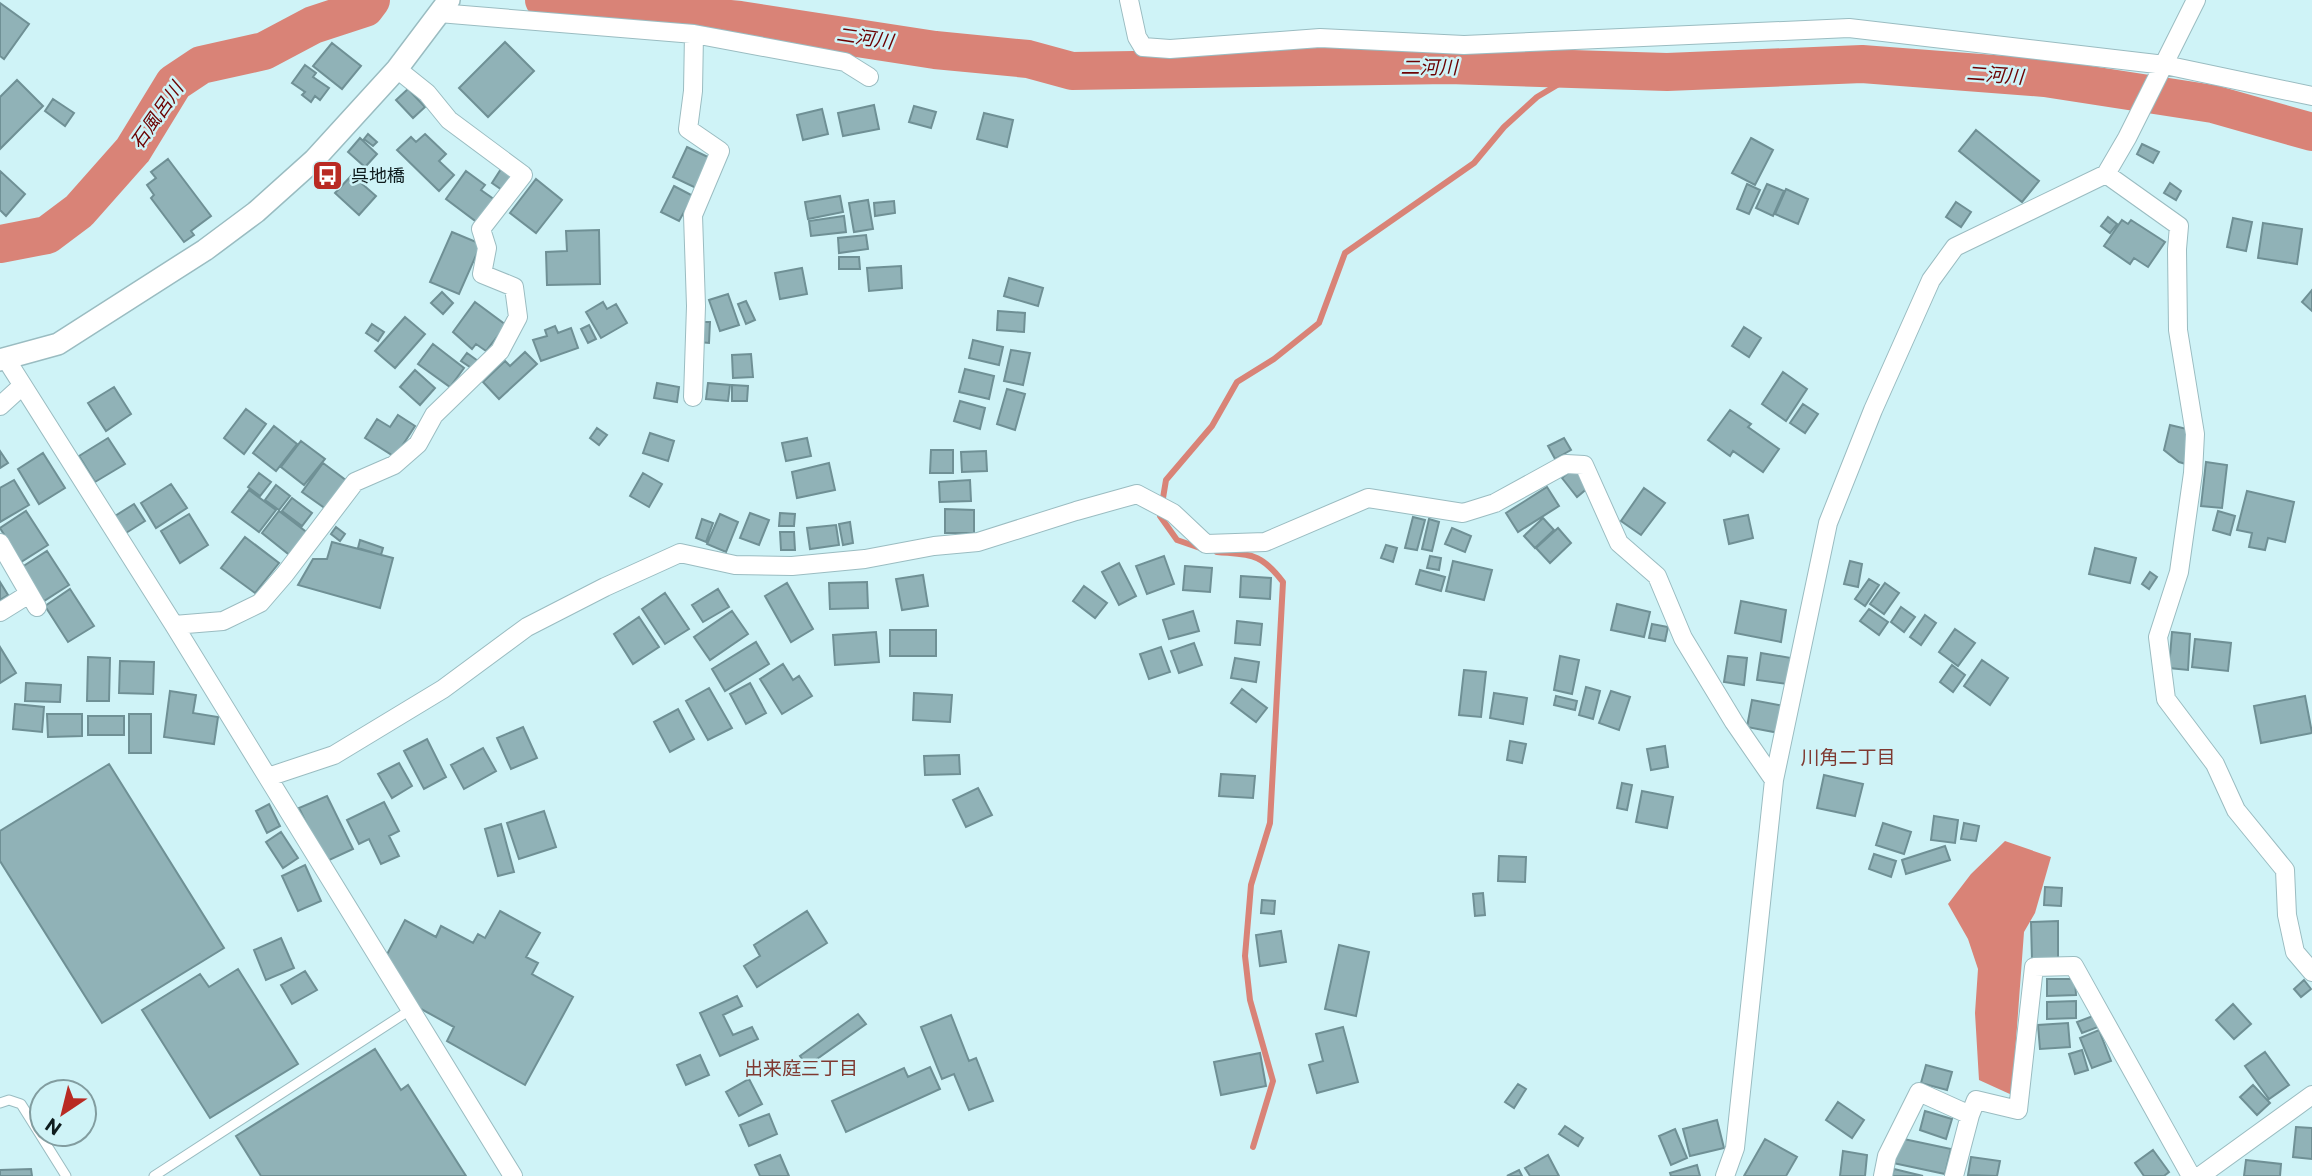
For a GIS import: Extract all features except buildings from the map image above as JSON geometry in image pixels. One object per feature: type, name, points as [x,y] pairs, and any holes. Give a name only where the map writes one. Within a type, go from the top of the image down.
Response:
[{"type":"street","points":[[1129,0],[1137,37],[1143,47],[1170,49],[1320,38],[1465,45],[1849,28],[2162,71],[2199,70],[2312,96]]},
{"type":"street","points":[[1725,1176],[1735,1147],[1774,780],[1828,523],[1873,410],[1931,280],[1955,247],[2106,174],[2162,71],[2196,0]]},
{"type":"street","points":[[513,1176],[174,625],[3,360],[58,344],[205,250],[256,212],[314,160],[397,69],[445,6],[694,34],[845,62],[869,77]]},
{"type":"street","points":[[693,397],[696,306],[693,215],[720,151],[688,129],[693,91],[694,34]]},
{"type":"street","points":[[174,625],[223,621],[260,603],[355,482],[394,466],[418,444],[434,415],[500,351],[518,317],[514,287],[482,274],[487,247],[481,229],[523,175],[449,120],[427,93],[397,69]]},
{"type":"street","points":[[2106,174],[2179,226],[2178,330],[2194,447],[2191,495],[2179,572],[2158,637],[2166,699],[2215,764],[2236,810],[2285,870],[2287,915],[2295,952],[2312,972]]},
{"type":"street","points":[[0,406],[22,386]]},
{"type":"street","points":[[268,777],[334,755],[443,690],[527,627],[680,553],[735,565],[792,566],[864,559],[934,546],[978,542],[1137,494],[1173,513],[1206,544],[1265,542],[1368,498],[1463,513],[1495,503],[1566,464],[1584,465],[1619,543],[1657,576],[1683,638],[1734,722],[1774,780]]},
{"type":"street","points":[[0,543],[33,601],[0,612]]},
{"type":"street","points":[[1954,1176],[1976,1100],[2018,1110],[2034,967],[2074,966],[2191,1176]]},
{"type":"street","points":[[1883,1176],[1887,1156],[1919,1092],[1970,1115]]},
{"type":"street","points":[[2200,1176],[2312,1096]]},
{"type":"street","points":[[2227,1176],[2229,1155]]},
{"type":"lane","points":[[154,1176],[410,1010]]},
{"type":"lane","points":[[0,1103],[9,1100],[21,1104],[66,1176]]},
{"type":"shaded area","points":[[2005,841],[2051,857],[2035,913],[2024,932],[2012,1095],[1979,1080],[1975,1013],[1978,969],[1968,939],[1948,904],[1971,874]]},
{"type":"waterway","name":"石風呂川","points":[[0,244],[47,235],[79,211],[133,150],[174,83],[201,65],[264,51],[313,25],[365,8],[371,0]]},
{"type":"waterway","name":"二河川","points":[[544,0],[740,20],[935,50],[1028,59],[1072,71],[1449,65],[1667,72],[1862,64],[2045,78],[2213,104],[2312,132]]},
{"type":"waterway","points":[[1203,549],[1177,540],[1160,516],[1166,480],[1212,426],[1237,382],[1274,359],[1319,323],[1345,253],[1474,163],[1504,127],[1537,97],[1584,69]]},
{"type":"waterway","points":[[1217,552],[1261,560],[1283,582],[1270,823],[1251,885],[1245,956],[1250,1000],[1273,1081],[1253,1147]]},
{"type":"place","name":"呉地橋","points":[[328,175]]},
{"type":"district","name":"川角二丁目","points":[[1848,756]]},
{"type":"district","name":"出来庭三丁目","points":[[801,1067]]}]
